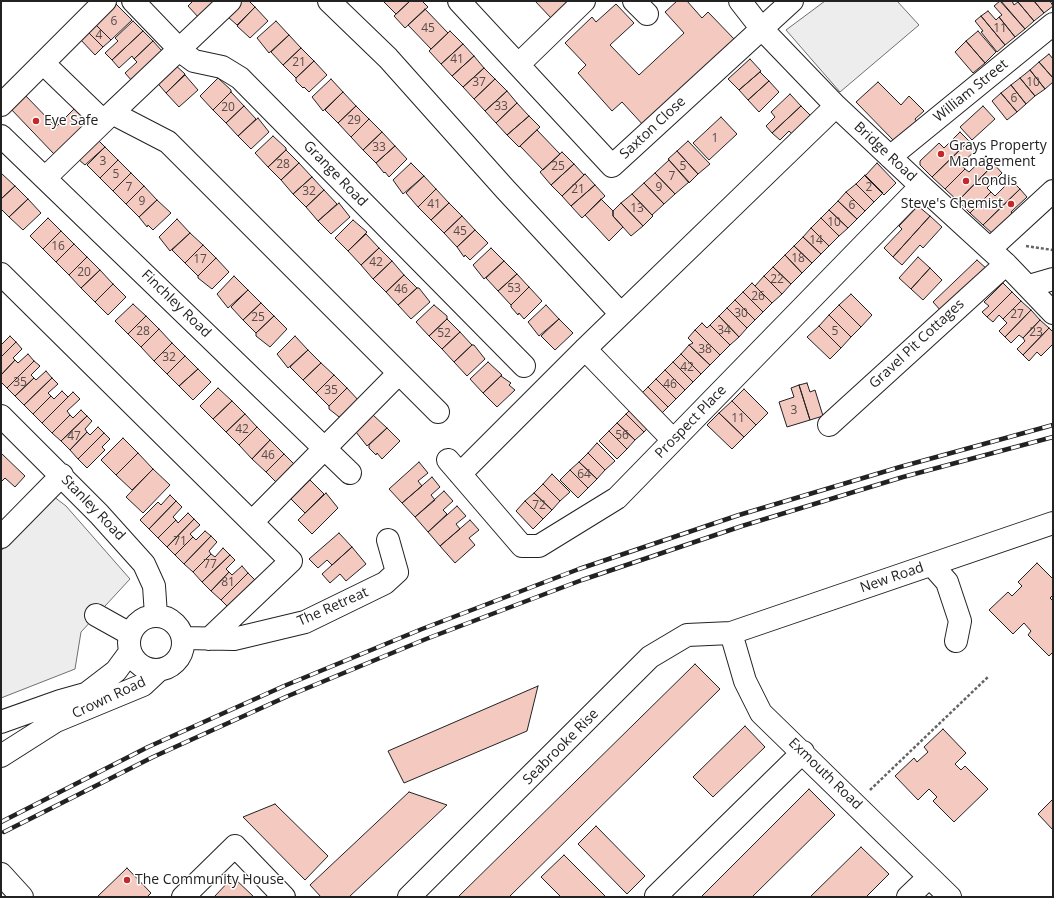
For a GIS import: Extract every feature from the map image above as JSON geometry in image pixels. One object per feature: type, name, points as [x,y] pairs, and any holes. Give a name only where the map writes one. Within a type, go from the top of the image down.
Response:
[{"type":"street","points":[[1,105],[105,1]]},
{"type":"street","name":"Grange Road","points":[[133,1],[179,48],[194,61],[222,67],[240,78],[524,366]]},
{"type":"street","points":[[45,178],[179,48],[230,1]]},
{"type":"street","points":[[329,1],[388,58],[500,183],[621,314]]},
{"type":"street","name":"Saxton Close","points":[[460,1],[612,166],[761,28]]},
{"type":"street","points":[[519,64],[584,1]]},
{"type":"street","name":"Bridge Road","points":[[740,1],[761,28],[836,106],[890,158],[990,248],[1029,286],[1053,313]]},
{"type":"street","points":[[761,28],[792,1]]},
{"type":"street","name":"William Street","points":[[890,158],[1053,24]]},
{"type":"street","points":[[43,63],[107,117],[168,142],[438,412]]},
{"type":"street","points":[[673,440],[585,349],[836,106]]},
{"type":"street","name":"Finchley Road","points":[[1,136],[350,473]]},
{"type":"street","name":"Prospect Place","points":[[585,349],[454,467],[522,546],[539,546],[617,498],[921,186]]},
{"type":"street","points":[[990,248],[1053,191]]},
{"type":"street","name":"Gravel Pit Cottages","points":[[829,425],[1006,264]]},
{"type":"street","points":[[1,274],[291,561],[209,639]]},
{"type":"street","points":[[1029,286],[1053,279]]},
{"type":"street","points":[[252,522],[399,373]]},
{"type":"street","name":"Stanley Road","points":[[1,416],[62,475],[123,539],[144,564],[154,586],[156,616]]},
{"type":"street","points":[[1,537],[62,475]]},
{"type":"street","name":"New Road","points":[[731,633],[1053,523]]},
{"type":"street","name":"The Retreat","points":[[184,638],[234,639],[305,622],[385,583],[397,572],[388,540]]},
{"type":"street","points":[[932,565],[947,582],[960,621],[956,641]]},
{"type":"street","points":[[96,615],[130,643],[134,660],[141,666],[150,670],[159,670],[176,663],[181,656],[184,638],[176,624],[164,616],[156,616],[140,621],[130,643]]},
{"type":"street","name":"Exmouth Road","points":[[731,633],[745,681],[761,713],[803,752],[950,897]]},
{"type":"street","name":"Seabrooke Rise","points":[[409,897],[650,657],[687,635],[731,633]]},
{"type":"street","name":"Crown Road","points":[[1,756],[56,721],[86,694],[116,671],[130,643]]},
{"type":"street","name":"Crown Road","points":[[56,721],[142,685],[159,670]]},
{"type":"street","points":[[1,722],[60,701],[86,694]]},
{"type":"street","points":[[656,896],[803,752]]},
{"type":"street","points":[[183,897],[235,846],[284,897]]},
{"type":"street","points":[[1,874],[22,897]]},
{"type":"street","points":[[908,897],[929,877]]},
{"type":"path","points":[[855,804],[989,676]]},
{"type":"shaded area","points":[[825,1],[897,1],[919,25],[840,92],[786,30]]},
{"type":"shaded area","points":[[53,496],[66,506],[130,579],[81,632],[75,669],[1,698],[1,551]]},
{"type":"building","points":[[193,1],[218,1],[199,18],[188,6]]},
{"type":"building","points":[[234,1],[249,1],[255,7],[237,25],[228,17]]},
{"type":"building","points":[[410,1],[396,14],[384,2]]},
{"type":"building","points":[[410,1],[422,1],[428,7],[405,28],[394,16]]},
{"type":"building","points":[[535,1],[568,1],[552,19]]},
{"type":"building","points":[[677,1],[687,1],[702,18],[708,12],[736,41],[644,126],[622,102],[612,111],[578,73],[586,65],[565,43],[592,17],[596,22],[616,4],[634,23],[610,45],[639,75],[684,33],[665,12]]},
{"type":"building","points":[[1000,1],[1025,29],[1015,37],[999,17],[1002,15],[994,6]]},
{"type":"building","points":[[1001,1],[1012,1],[1014,5],[1018,2],[1034,21],[1025,29]]},
{"type":"building","points":[[1034,1],[1044,13],[1034,21],[1018,2]]},
{"type":"building","points":[[1034,1],[1050,1],[1053,6],[1044,13]]},
{"type":"building","points":[[116,4],[132,20],[111,40],[95,24]]},
{"type":"building","points":[[255,7],[268,21],[250,38],[237,26]]},
{"type":"building","points":[[425,9],[448,33],[431,49],[408,25]]},
{"type":"building","points":[[988,11],[996,20],[999,17],[1015,37],[1005,45],[981,16]]},
{"type":"building","points":[[981,16],[1005,45],[997,52],[981,32],[983,31],[975,21]]},
{"type":"building","points":[[133,21],[143,31],[112,60],[105,53],[118,41],[115,38]]},
{"type":"building","points":[[276,21],[289,35],[269,53],[257,38]]},
{"type":"building","points":[[95,24],[111,40],[103,47],[88,32]]},
{"type":"building","points":[[143,31],[153,41],[134,59],[132,56],[119,68],[112,60]]},
{"type":"building","points":[[450,31],[463,44],[441,64],[429,51]]},
{"type":"building","points":[[978,31],[996,52],[985,63],[966,41]]},
{"type":"building","points":[[88,32],[103,47],[95,55],[80,39]]},
{"type":"building","points":[[289,35],[301,48],[283,65],[271,52]]},
{"type":"building","points":[[153,41],[162,51],[132,81],[125,73],[137,62],[134,59]]},
{"type":"building","points":[[966,41],[985,63],[973,73],[955,52]]},
{"type":"building","points":[[463,44],[474,56],[452,76],[441,64]]},
{"type":"building","points":[[301,48],[314,61],[296,78],[283,65]]},
{"type":"building","points":[[1049,54],[1053,59],[1053,78],[1039,62]]},
{"type":"building","points":[[474,56],[484,68],[463,87],[452,76]]},
{"type":"building","points":[[750,59],[761,71],[739,90],[728,79]]},
{"type":"building","points":[[314,61],[327,75],[309,92],[296,81],[296,78]]},
{"type":"building","points":[[172,62],[185,74],[166,93],[154,79]]},
{"type":"building","points":[[1039,62],[1053,78],[1053,82],[1045,89],[1030,70]]},
{"type":"building","points":[[484,68],[495,79],[474,99],[463,87]]},
{"type":"building","points":[[1030,70],[1045,89],[1035,96],[1020,78]]},
{"type":"building","points":[[760,72],[769,81],[748,100],[739,90]]},
{"type":"building","points":[[185,75],[198,90],[179,107],[166,93]]},
{"type":"building","points":[[218,78],[231,90],[231,92],[213,110],[200,96]]},
{"type":"building","points":[[1020,78],[1035,96],[1026,104],[1011,85]]},
{"type":"building","points":[[331,79],[343,92],[323,111],[312,97]]},
{"type":"building","points":[[495,79],[507,91],[485,111],[474,99]]},
{"type":"building","points":[[769,81],[779,92],[759,112],[748,100]]},
{"type":"building","points":[[878,82],[901,105],[909,96],[924,111],[915,119],[917,122],[894,141],[856,102]]},
{"type":"building","points":[[1011,85],[1026,104],[1017,112],[1001,93]]},
{"type":"building","points":[[507,91],[517,103],[496,123],[485,111]]},
{"type":"building","points":[[231,92],[244,106],[226,123],[213,110]]},
{"type":"building","points":[[343,92],[356,106],[338,123],[325,110]]},
{"type":"building","name":"Eye Safe","points":[[23,93],[56,127],[81,102],[94,116],[54,154],[9,107]]},
{"type":"building","points":[[1001,93],[1017,112],[1007,120],[992,101]]},
{"type":"building","points":[[790,94],[801,106],[772,133],[766,126],[775,117],[771,112]]},
{"type":"building","points":[[517,103],[529,116],[507,135],[496,123]]},
{"type":"building","points":[[244,106],[256,119],[238,136],[226,123]]},
{"type":"building","points":[[356,106],[369,119],[351,137],[338,123]]},
{"type":"building","points":[[801,106],[813,118],[794,136],[789,131],[780,140],[772,133]]},
{"type":"building","points":[[983,106],[995,119],[972,140],[960,127]]},
{"type":"building","points":[[529,116],[540,127],[519,147],[507,135]]},
{"type":"building","points":[[721,117],[737,134],[709,160],[693,143]]},
{"type":"building","points":[[258,118],[269,132],[251,149],[238,136]]},
{"type":"building","points":[[369,119],[382,132],[363,150],[351,137]]},
{"type":"building","points":[[537,130],[560,154],[543,170],[520,146]]},
{"type":"building","points":[[382,132],[395,146],[376,163],[363,150]]},
{"type":"building","name":"Grays Property Management","points":[[960,132],[969,141],[932,177],[920,165],[920,161],[939,143],[944,148]]},
{"type":"building","points":[[92,134],[105,147],[85,165],[78,159]]},
{"type":"building","points":[[273,136],[286,148],[286,150],[268,167],[255,153]]},
{"type":"building","points":[[688,141],[710,164],[698,174],[677,151]]},
{"type":"building","points":[[969,141],[977,149],[961,164],[965,169],[945,189],[932,177]]},
{"type":"building","points":[[395,146],[407,159],[389,177],[376,163]]},
{"type":"building","points":[[105,147],[118,160],[100,178],[87,165]]},
{"type":"building","points":[[286,150],[299,163],[281,180],[268,167]]},
{"type":"building","points":[[677,151],[698,174],[689,183],[668,159]]},
{"type":"building","points":[[562,152],[574,164],[551,185],[540,172]]},
{"type":"building","name":"Londis","points":[[986,156],[994,164],[958,201],[945,189],[965,169],[969,172]]},
{"type":"building","points":[[118,160],[131,173],[113,191],[100,178]]},
{"type":"building","points":[[669,160],[689,182],[675,194],[655,173]]},
{"type":"building","points":[[299,163],[312,177],[293,194],[281,180]]},
{"type":"building","points":[[411,163],[424,176],[403,194],[393,180]]},
{"type":"building","points":[[877,163],[896,183],[884,195],[865,176]]},
{"type":"building","points":[[574,164],[584,175],[562,196],[551,185]]},
{"type":"building","points":[[994,164],[1002,173],[987,188],[991,192],[970,213],[958,201]]},
{"type":"building","points":[[1,173],[15,186],[1,199]]},
{"type":"building","points":[[131,173],[144,186],[126,204],[113,191]]},
{"type":"building","points":[[655,173],[675,194],[664,204],[644,183]]},
{"type":"building","points":[[585,174],[595,185],[571,206],[562,196]]},
{"type":"building","points":[[865,175],[883,193],[874,202],[856,184]]},
{"type":"building","points":[[424,176],[436,189],[418,207],[406,193]]},
{"type":"building","points":[[312,177],[324,190],[306,207],[293,194]]},
{"type":"building","points":[[1011,180],[1020,189],[983,225],[970,213],[991,192],[995,196]]},
{"type":"building","points":[[644,183],[664,204],[652,215],[632,194]]},
{"type":"building","points":[[856,184],[874,202],[865,211],[846,192]]},
{"type":"building","points":[[595,185],[605,196],[582,218],[571,206]]},
{"type":"building","points":[[15,186],[28,199],[9,217],[1,209],[1,199]]},
{"type":"building","points":[[144,186],[157,200],[139,217],[126,204]]},
{"type":"building","points":[[436,189],[449,203],[431,220],[418,207]]},
{"type":"building","name":"Steve's Chemist","points":[[1020,189],[1027,197],[1011,212],[1015,217],[993,234],[983,225]]},
{"type":"building","points":[[324,190],[337,204],[318,221],[306,207]]},
{"type":"building","points":[[846,192],[865,211],[857,219],[838,201]]},
{"type":"building","points":[[632,194],[653,216],[643,226],[621,203]]},
{"type":"building","points":[[28,199],[41,213],[23,230],[9,217]]},
{"type":"building","points":[[601,199],[613,211],[613,216],[623,227],[609,241],[585,215]]},
{"type":"building","points":[[157,200],[171,213],[153,230],[148,225],[147,227],[139,217]]},
{"type":"building","points":[[838,201],[857,219],[848,228],[829,210]]},
{"type":"building","points":[[339,203],[350,217],[331,234],[318,221]]},
{"type":"building","points":[[449,203],[462,216],[444,233],[431,220]]},
{"type":"building","points":[[621,203],[643,226],[631,236],[613,216],[613,211]]},
{"type":"building","points":[[918,206],[930,216],[893,257],[884,248],[902,229],[899,226]]},
{"type":"building","points":[[829,210],[848,228],[839,236],[821,218]]},
{"type":"building","points":[[462,216],[475,230],[457,247],[444,233]]},
{"type":"building","points":[[930,216],[942,227],[923,248],[920,245],[902,265],[893,257]]},
{"type":"building","points":[[48,218],[61,231],[43,249],[30,236]]},
{"type":"building","points":[[821,218],[839,236],[829,246],[811,228]]},
{"type":"building","points":[[177,219],[190,233],[170,251],[159,237]]},
{"type":"building","points":[[353,220],[367,232],[348,251],[335,238]]},
{"type":"building","points":[[811,228],[829,246],[821,254],[803,237]]},
{"type":"building","points":[[475,230],[488,243],[470,260],[465,255],[464,257],[457,247]]},
{"type":"building","points":[[61,231],[74,244],[56,262],[43,249]]},
{"type":"building","points":[[190,233],[203,245],[185,263],[172,250]]},
{"type":"building","points":[[366,234],[379,248],[361,265],[348,251]]},
{"type":"building","points":[[803,237],[821,254],[812,263],[794,246]]},
{"type":"building","points":[[74,244],[87,257],[69,275],[56,262]]},
{"type":"building","points":[[203,245],[216,258],[198,276],[185,263]]},
{"type":"building","points":[[794,246],[812,263],[802,273],[785,255]]},
{"type":"building","points":[[379,248],[392,261],[373,279],[361,265]]},
{"type":"building","points":[[491,248],[504,261],[484,279],[473,265]]},
{"type":"building","points":[[785,255],[802,273],[791,284],[773,267]]},
{"type":"building","points":[[87,257],[100,270],[81,288],[69,275]]},
{"type":"building","points":[[918,257],[930,268],[911,289],[899,278]]},
{"type":"building","points":[[216,258],[229,272],[212,289],[198,278],[198,276]]},
{"type":"building","points":[[977,260],[988,270],[942,312],[933,302]]},
{"type":"building","points":[[392,261],[404,275],[386,292],[373,279]]},
{"type":"building","points":[[504,261],[517,274],[498,291],[486,278]]},
{"type":"building","points":[[773,267],[791,284],[782,294],[764,276]]},
{"type":"building","points":[[930,268],[942,280],[923,300],[911,289]]},
{"type":"building","points":[[100,270],[113,284],[95,302],[81,288]]},
{"type":"building","points":[[517,274],[529,287],[511,305],[498,291]]},
{"type":"building","points":[[404,275],[417,288],[398,305],[386,292]]},
{"type":"building","points":[[234,276],[248,290],[228,308],[217,294]]},
{"type":"building","points":[[764,276],[782,294],[772,303],[755,286]]},
{"type":"building","points":[[752,283],[772,303],[763,312],[743,292]]},
{"type":"building","points":[[1003,283],[1012,292],[987,317],[982,312],[989,306],[984,302]]},
{"type":"building","points":[[113,284],[126,297],[108,315],[95,302]]},
{"type":"building","points":[[529,287],[542,301],[524,319],[519,313],[518,315],[511,305]]},
{"type":"building","points":[[417,288],[419,288],[430,302],[411,319],[398,305]]},
{"type":"building","points":[[248,290],[261,303],[243,320],[231,307]]},
{"type":"building","points":[[743,292],[763,312],[755,320],[735,300]]},
{"type":"building","points":[[1012,292],[1021,301],[1003,319],[999,315],[993,322],[987,317]]},
{"type":"building","points":[[851,294],[872,315],[861,327],[839,305]]},
{"type":"building","points":[[735,300],[755,320],[747,328],[727,308]]},
{"type":"building","points":[[1021,301],[1031,310],[1005,337],[999,331],[1007,323],[1003,319]]},
{"type":"building","points":[[261,303],[274,316],[256,333],[243,320]]},
{"type":"building","points":[[133,304],[146,316],[128,334],[115,321]]},
{"type":"building","points":[[434,305],[447,316],[447,319],[429,336],[416,322]]},
{"type":"building","points":[[546,305],[559,319],[539,336],[528,322]]},
{"type":"building","points":[[839,305],[861,327],[851,337],[829,315]]},
{"type":"building","points":[[727,308],[747,328],[739,337],[719,316]]},
{"type":"building","points":[[1031,310],[1040,320],[1023,338],[1019,335],[1011,343],[1005,337]]},
{"type":"building","points":[[829,315],[851,337],[841,348],[819,326]]},
{"type":"building","points":[[146,316],[159,329],[141,347],[128,334]]},
{"type":"building","points":[[274,316],[287,329],[270,347],[256,336],[256,333]]},
{"type":"building","points":[[719,316],[739,337],[730,345],[710,325]]},
{"type":"building","points":[[447,319],[460,332],[442,349],[429,336]]},
{"type":"building","points":[[559,319],[573,333],[555,350],[541,336]]},
{"type":"building","points":[[1040,320],[1049,328],[1023,355],[1017,349],[1025,341],[1023,338]]},
{"type":"building","points":[[702,323],[707,328],[710,325],[730,345],[720,355],[695,330]]},
{"type":"building","points":[[819,326],[841,348],[830,359],[807,337]]},
{"type":"building","points":[[1049,328],[1053,332],[1053,344],[1041,356],[1037,352],[1029,361],[1023,355]]},
{"type":"building","points":[[159,329],[172,343],[154,361],[141,347]]},
{"type":"building","points":[[695,330],[720,355],[710,365],[689,345],[693,343],[688,338]]},
{"type":"building","points":[[460,332],[472,345],[454,362],[442,349]]},
{"type":"building","points":[[10,336],[16,342],[1,357],[1,345]]},
{"type":"building","points":[[295,336],[308,350],[288,368],[277,354]]},
{"type":"building","points":[[16,342],[22,349],[13,358],[15,360],[1,375],[1,357]]},
{"type":"building","points":[[172,343],[185,356],[167,374],[154,361]]},
{"type":"building","points":[[472,345],[474,345],[485,359],[467,376],[454,362]]},
{"type":"building","points":[[689,345],[710,365],[701,374],[681,354]]},
{"type":"building","points":[[308,350],[321,363],[303,380],[290,367]]},
{"type":"building","points":[[28,354],[34,361],[7,388],[1,382],[1,375],[15,360],[18,363]]},
{"type":"building","points":[[681,354],[701,374],[693,382],[673,362]]},
{"type":"building","points":[[185,356],[198,369],[179,386],[167,374]]},
{"type":"building","points":[[34,361],[40,366],[31,375],[34,378],[15,396],[7,388]]},
{"type":"building","points":[[488,362],[502,375],[483,393],[470,379]]},
{"type":"building","points":[[673,362],[693,382],[685,390],[665,370]]},
{"type":"building","points":[[321,363],[334,375],[316,393],[303,380]]},
{"type":"building","points":[[198,369],[211,382],[193,400],[179,386]]},
{"type":"building","points":[[665,370],[685,390],[676,399],[656,379]]},
{"type":"building","points":[[46,371],[52,378],[24,405],[15,396],[34,378],[36,380]]},
{"type":"building","points":[[334,375],[347,388],[329,406],[316,393]]},
{"type":"building","points":[[501,376],[511,383],[509,385],[515,390],[497,407],[483,393]]},
{"type":"building","points":[[52,378],[58,384],[48,393],[51,396],[33,414],[24,405]]},
{"type":"building","points":[[656,379],[676,399],[668,407],[648,387]]},
{"type":"building","points":[[807,383],[810,392],[815,390],[823,416],[810,420],[799,385]]},
{"type":"building","points":[[799,385],[810,420],[787,427],[779,402],[794,397],[791,388]]},
{"type":"building","points":[[648,387],[668,407],[659,416],[639,396]]},
{"type":"building","points":[[218,388],[232,401],[213,419],[200,406]]},
{"type":"building","points":[[347,388],[360,402],[343,420],[329,409],[329,406]]},
{"type":"building","points":[[744,389],[768,413],[756,425],[732,401]]},
{"type":"building","points":[[62,391],[68,397],[42,423],[33,414],[51,396],[54,399]]},
{"type":"building","points":[[73,392],[80,399],[67,411],[70,415],[52,433],[42,423]]},
{"type":"building","points":[[232,401],[245,414],[226,432],[213,419]]},
{"type":"building","points":[[732,401],[756,425],[744,437],[719,413]]},
{"type":"building","points":[[636,404],[653,422],[644,432],[626,414]]},
{"type":"building","points":[[81,410],[87,416],[61,441],[52,433],[70,415],[73,418]]},
{"type":"building","points":[[719,413],[744,437],[732,449],[707,425]]},
{"type":"building","points":[[245,414],[257,427],[239,445],[226,432]]},
{"type":"building","points":[[626,414],[644,432],[635,440],[617,423]]},
{"type":"building","points":[[373,415],[387,428],[367,446],[356,432]]},
{"type":"building","points":[[87,416],[92,421],[85,429],[87,432],[70,450],[61,441]]},
{"type":"building","points":[[617,423],[635,440],[627,449],[609,431]]},
{"type":"building","points":[[98,427],[104,433],[78,459],[70,450],[87,432],[90,435]]},
{"type":"building","points":[[257,427],[270,440],[252,459],[239,445]]},
{"type":"building","points":[[387,428],[400,441],[382,459],[377,453],[376,455],[369,448],[369,445]]},
{"type":"building","points":[[609,431],[627,449],[617,459],[599,441]]},
{"type":"building","points":[[104,433],[110,439],[102,447],[105,450],[87,468],[78,459]]},
{"type":"building","points":[[123,438],[138,453],[116,475],[101,460]]},
{"type":"building","points":[[270,440],[284,454],[266,472],[252,459]]},
{"type":"building","points":[[597,443],[615,461],[605,470],[588,453]]},
{"type":"building","points":[[1,453],[25,476],[15,487],[5,478],[1,482]]},
{"type":"building","points":[[138,453],[153,469],[132,490],[116,475]]},
{"type":"building","points":[[588,453],[605,470],[597,479],[579,462]]},
{"type":"building","points":[[284,454],[297,467],[279,485],[266,472]]},
{"type":"building","points":[[419,462],[428,473],[418,481],[422,486],[402,503],[389,489]]},
{"type":"building","points":[[579,462],[597,479],[588,488],[570,470]]},
{"type":"building","points":[[153,469],[170,485],[143,513],[126,497]]},
{"type":"building","points":[[570,470],[588,488],[578,498],[560,480]]},
{"type":"building","points":[[552,474],[570,492],[560,501],[543,484]]},
{"type":"building","points":[[432,477],[440,487],[431,495],[435,500],[415,517],[402,503]]},
{"type":"building","points":[[310,480],[324,494],[305,513],[291,499]]},
{"type":"building","points":[[543,484],[560,501],[552,510],[534,493]]},
{"type":"building","points":[[444,491],[453,501],[443,510],[447,514],[428,532],[415,517]]},
{"type":"building","points":[[326,493],[338,508],[312,534],[298,520]]},
{"type":"building","points":[[534,493],[552,510],[543,519],[525,501]]},
{"type":"building","points":[[170,495],[176,501],[149,529],[140,520],[158,502],[161,505]]},
{"type":"building","points":[[176,501],[182,507],[173,517],[176,520],[158,538],[149,529]]},
{"type":"building","points":[[525,501],[543,519],[533,529],[516,511]]},
{"type":"building","points":[[457,506],[466,516],[456,524],[460,529],[440,546],[428,532]]},
{"type":"building","points":[[188,513],[194,519],[167,547],[158,538],[176,520],[178,523]]},
{"type":"building","points":[[194,519],[200,525],[190,534],[193,537],[175,555],[167,547]]},
{"type":"building","points":[[470,520],[479,530],[469,538],[475,545],[455,563],[440,546]]},
{"type":"building","points":[[205,531],[211,536],[184,564],[175,555],[193,537],[196,540]]},
{"type":"building","points":[[339,533],[352,547],[332,565],[327,560],[318,568],[309,559]]},
{"type":"building","points":[[211,536],[217,542],[209,551],[211,554],[193,572],[184,564]]},
{"type":"building","points":[[352,547],[366,564],[346,581],[340,574],[330,583],[322,574]]},
{"type":"building","points":[[223,548],[230,555],[202,582],[193,572],[211,554],[215,557]]},
{"type":"building","points":[[230,555],[235,560],[226,569],[229,572],[211,591],[202,582]]},
{"type":"building","points":[[1037,563],[1053,579],[1053,595],[1050,598],[1053,601],[1053,652],[1049,656],[1028,635],[1031,631],[1024,623],[1013,634],[989,610],[1008,592],[1012,596],[1022,586],[1018,582]]},
{"type":"building","points":[[242,566],[248,573],[221,600],[211,591],[229,572],[232,575]]},
{"type":"building","points":[[248,573],[255,580],[245,589],[251,594],[232,611],[221,600]]},
{"type":"building","points":[[695,664],[720,689],[509,897],[458,897]]},
{"type":"building","points":[[538,686],[527,731],[404,783],[388,751]]},
{"type":"building","points":[[745,726],[765,747],[713,797],[693,777]]},
{"type":"building","points":[[943,729],[966,753],[955,764],[961,770],[965,766],[988,789],[954,822],[933,801],[937,797],[929,789],[918,800],[895,776],[914,758],[917,762],[928,752],[924,747]]},
{"type":"building","points":[[809,789],[835,815],[752,897],[701,897]]},
{"type":"building","points":[[409,792],[447,805],[349,897],[321,897],[310,885]]},
{"type":"building","points":[[1053,799],[1053,830],[1038,814]]},
{"type":"building","points":[[275,804],[328,856],[305,880],[243,817]]},
{"type":"building","points":[[596,826],[645,876],[627,894],[578,844]]},
{"type":"building","points":[[861,847],[889,874],[866,897],[810,897]]},
{"type":"building","points":[[564,855],[606,897],[561,897],[541,877]]},
{"type":"building","name":"The Community House","points":[[127,868],[151,893],[147,897],[97,897]]},
{"type":"building","points":[[233,877],[254,897],[214,897]]},
{"type":"railway","points":[[1,822],[148,747],[284,686],[422,629],[579,569],[739,515],[900,467],[1053,425]]},
{"type":"railway","points":[[4,832],[153,757],[288,696],[426,639],[582,580],[742,526],[903,477],[1053,437]]},
{"type":"place","name":"Eye Safe","points":[[36,121]]},
{"type":"place","name":"Grays Property Management","points":[[941,154]]},
{"type":"place","name":"Londis","points":[[966,181]]},
{"type":"place","name":"Steve's Chemist","points":[[1011,204]]},
{"type":"place","name":"The Community House","points":[[127,880]]}]
